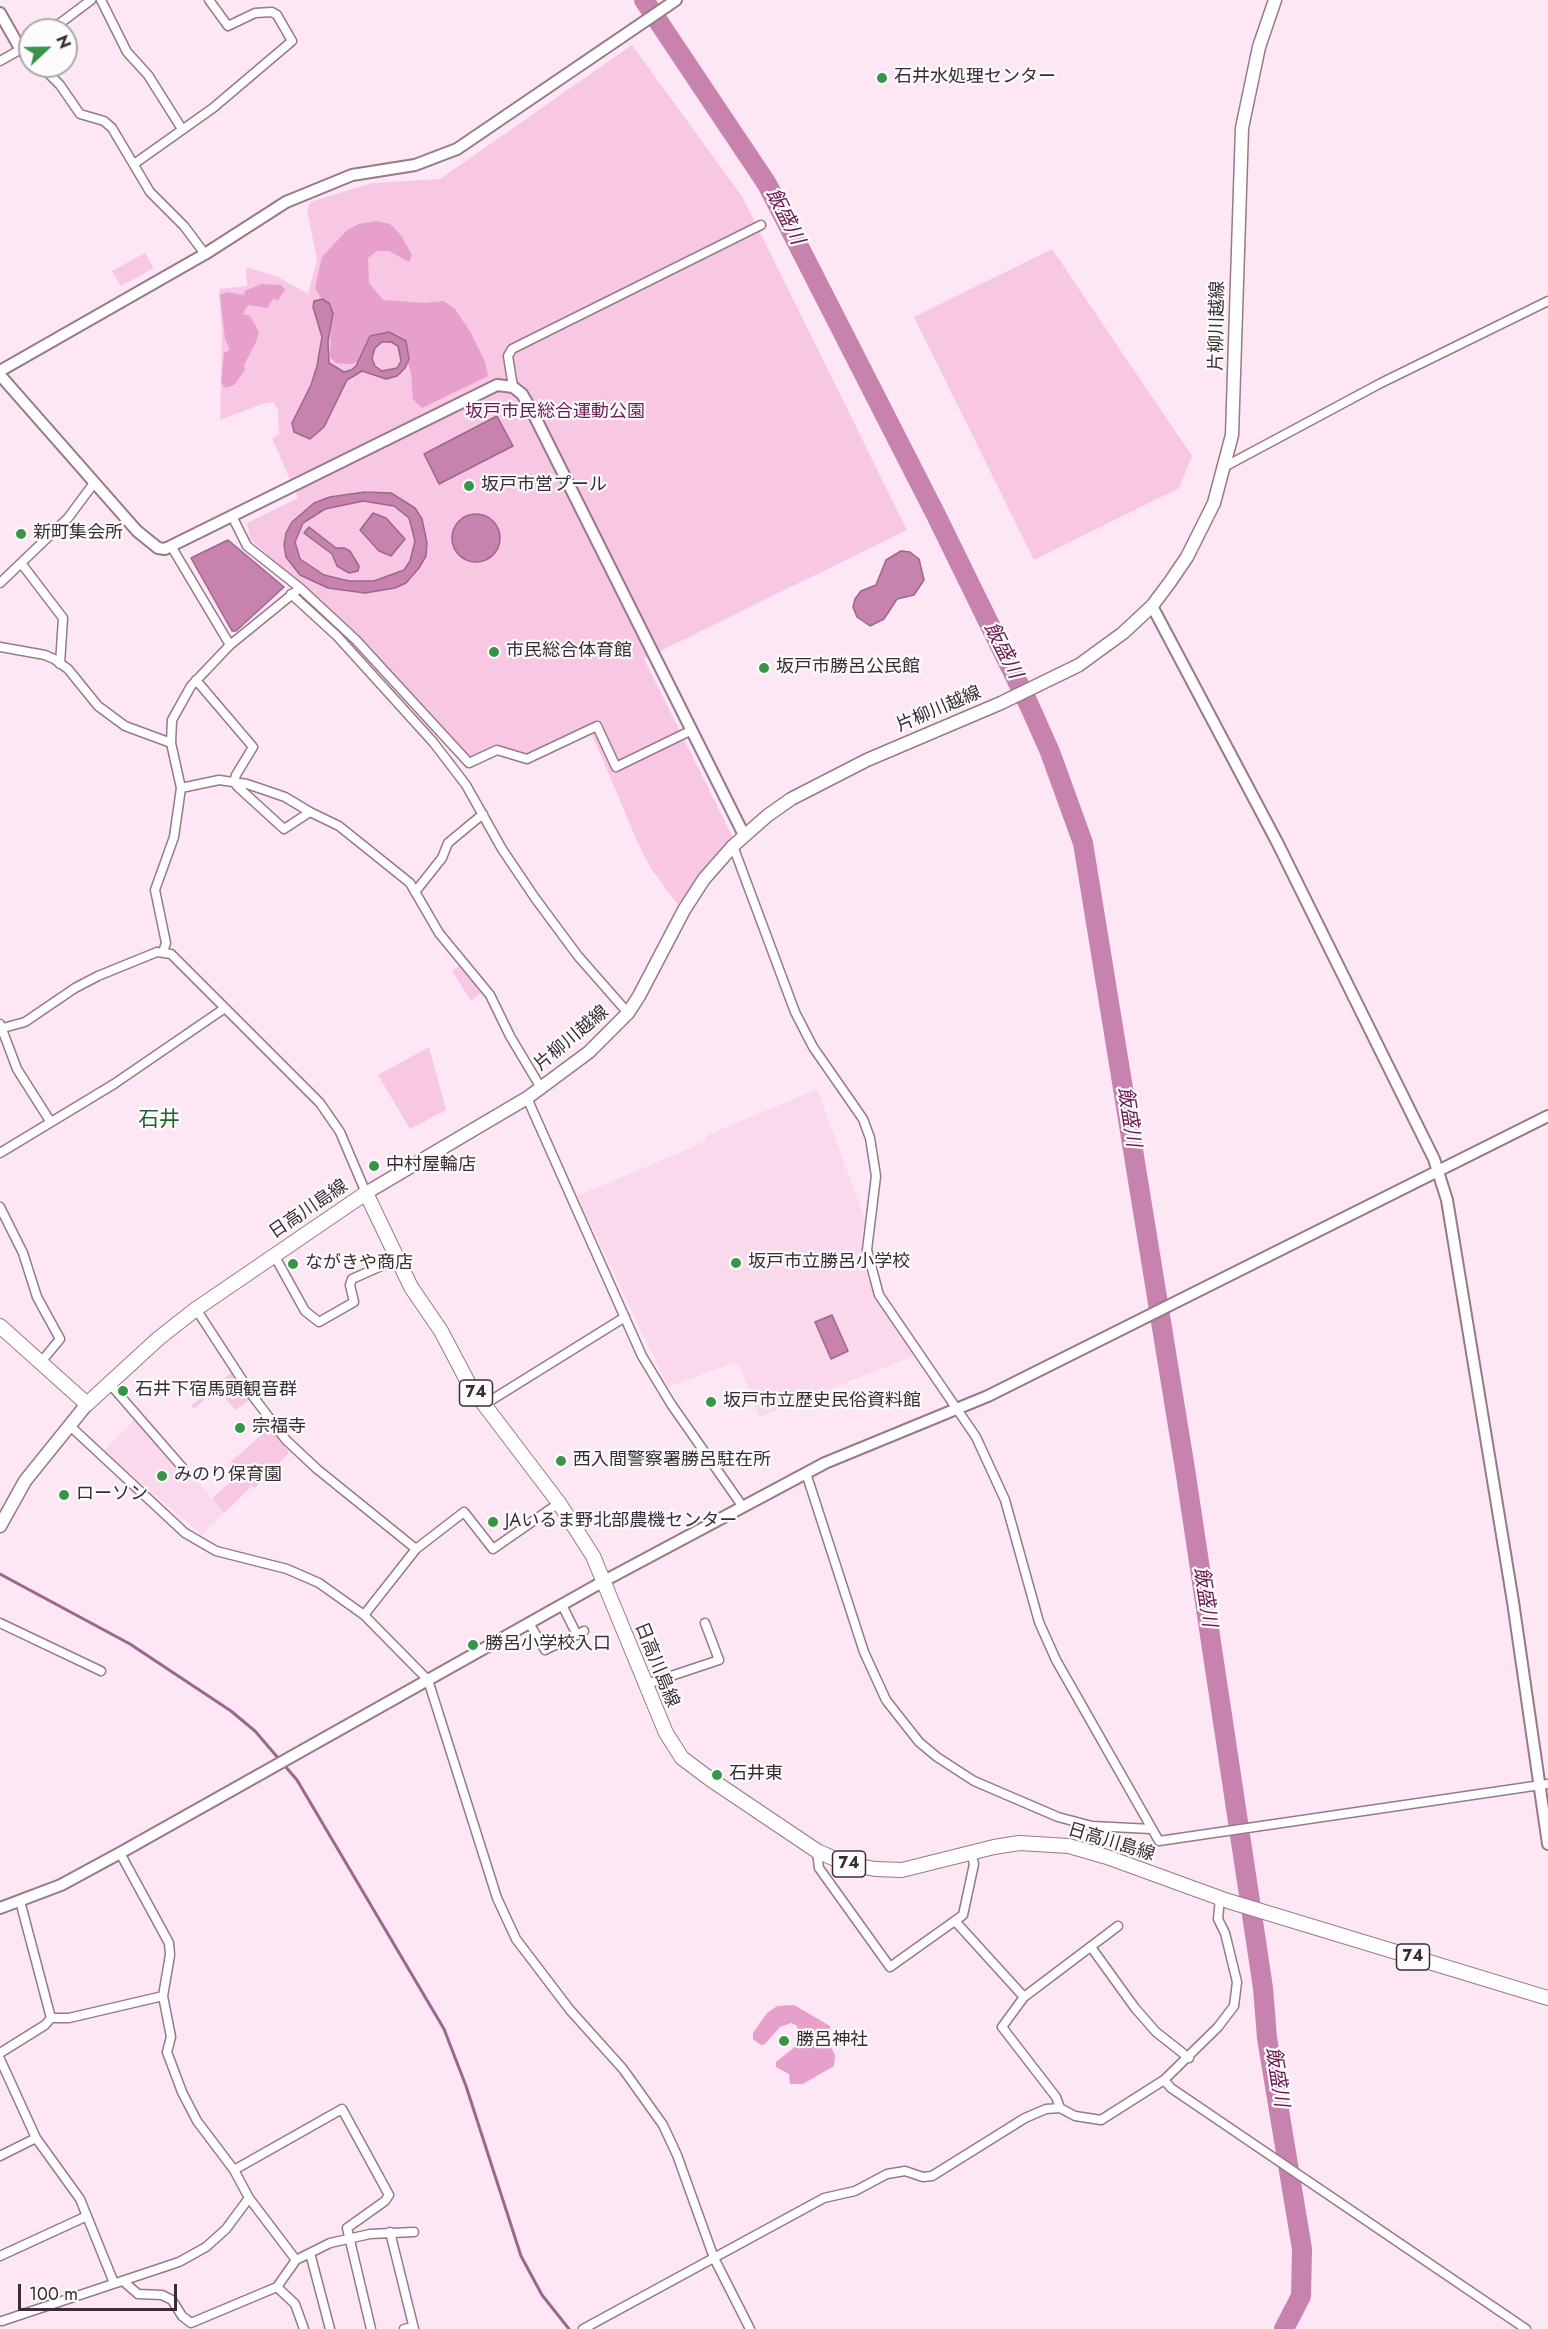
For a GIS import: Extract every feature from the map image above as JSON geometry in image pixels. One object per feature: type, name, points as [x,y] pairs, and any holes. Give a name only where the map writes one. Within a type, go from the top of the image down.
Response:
[{"type":"main road","name":"片柳川越線","points":[[366,1193],[527,1098],[589,1052],[628,1013],[684,910],[704,879],[732,846],[791,799],[857,765],[1044,684],[1079,664],[1123,633],[1152,606],[1187,557],[1204,524],[1226,466],[1232,435],[1242,128],[1259,47],[1275,0]]},
{"type":"main road","name":"日高川島線","points":[[87,1404],[196,1309],[366,1193],[419,1300],[441,1331],[470,1386],[559,1503],[593,1556],[644,1685],[666,1733],[690,1765],[817,1851],[844,1863],[875,1869],[902,1870],[971,1852],[1019,1843],[1069,1846],[1107,1857],[1224,1900],[1548,1998]]},
{"type":"main road","points":[[0,1326],[87,1404],[25,1481],[0,1526]]},
{"type":"street","points":[[101,0],[127,52],[148,75],[182,129]]},
{"type":"street","points":[[134,164],[244,83],[292,41],[277,15],[272,12],[255,13],[228,26],[209,0]]},
{"type":"street","points":[[66,18],[87,1]]},
{"type":"street","points":[[674,1],[457,149],[415,165],[352,175],[267,212],[205,254],[0,373],[94,483],[150,543],[158,548],[171,546],[497,385],[513,387],[522,394],[532,411],[744,835]]},
{"type":"street","points":[[0,13],[18,37]]},
{"type":"street","points":[[0,61],[18,51]]},
{"type":"street","points":[[53,78],[80,114],[104,121],[112,128],[150,192],[184,226],[205,254]]},
{"type":"street","points":[[513,387],[508,356],[512,349],[761,225]]},
{"type":"street","points":[[1226,466],[1381,383],[1548,301]]},
{"type":"street","points":[[0,583],[68,518],[94,483]]},
{"type":"street","points":[[232,516],[247,546],[300,588],[356,639],[469,763],[497,750],[527,759],[597,726],[616,767],[692,729]]},
{"type":"street","points":[[171,546],[230,645]]},
{"type":"street","points":[[21,563],[63,618],[60,664]]},
{"type":"street","points":[[164,952],[166,943],[155,890],[174,837],[181,788],[171,743],[172,720],[180,703],[196,680],[230,645],[300,588]]},
{"type":"street","points":[[291,594],[337,636],[424,732],[466,785],[502,849],[559,931],[578,957],[628,1013]]},
{"type":"street","points":[[1152,606],[1277,842],[1437,1170],[1455,1232],[1543,1785],[1548,1844]]},
{"type":"street","points":[[0,646],[45,655],[60,664],[98,706],[125,726],[171,743]]},
{"type":"street","points":[[196,680],[253,747],[234,782]]},
{"type":"street","points":[[181,788],[206,781],[234,782],[261,787],[339,826],[371,850],[410,883],[439,933],[490,995],[510,1036],[542,1088]]},
{"type":"street","points":[[234,782],[284,829],[310,812]]},
{"type":"street","points":[[415,892],[442,858],[448,843],[483,814]]},
{"type":"street","points":[[732,846],[795,1012],[818,1055],[863,1119],[870,1138],[876,1176],[867,1250],[875,1285],[884,1304],[976,1437],[1005,1500],[1039,1622],[1056,1660],[1151,1829],[1163,1842],[1543,1785]]},
{"type":"street","points":[[50,1121],[17,1069],[2,1030],[25,1022],[75,988],[98,976],[147,955],[164,952],[174,957],[328,1113],[340,1132],[366,1193]]},
{"type":"street","points":[[0,1153],[114,1084],[225,1008]]},
{"type":"street","points":[[527,1098],[654,1377],[743,1507]]},
{"type":"street","points":[[0,1908],[61,1885],[604,1581],[806,1473],[958,1409],[1548,1116]]},
{"type":"street","points":[[0,1207],[23,1253],[37,1297],[60,1339],[41,1362]]},
{"type":"street","points":[[274,1255],[305,1311],[319,1322],[354,1302],[350,1285],[352,1280],[397,1259]]},
{"type":"street","points":[[196,1309],[245,1385],[286,1440],[311,1464],[416,1549]]},
{"type":"street","points":[[485,1404],[625,1317]]},
{"type":"street","points":[[109,1383],[182,1467]]},
{"type":"street","points":[[69,1425],[172,1521],[199,1542],[234,1557],[302,1574],[342,1597],[364,1615],[428,1680],[497,1898],[516,1939],[570,2010],[623,2069],[663,2125],[677,2155],[714,2258],[750,2329]]},
{"type":"street","points":[[806,1473],[864,1652],[886,1700],[919,1742],[937,1757],[974,1781],[1058,1817],[1092,1826],[1151,1829]]},
{"type":"street","points":[[364,1615],[416,1549],[464,1512],[493,1549],[559,1503]]},
{"type":"street","points":[[529,1623],[545,1650],[580,1633],[562,1605]]},
{"type":"street","points":[[0,1623],[100,1671]]},
{"type":"street","points":[[644,1685],[719,1660],[705,1623]]},
{"type":"street","points":[[817,1851],[819,1868],[890,1967],[963,1915],[974,1864],[971,1852]]},
{"type":"street","points":[[120,1853],[170,1944],[171,1956],[163,1996],[171,2037],[167,2052],[171,2064],[197,2121],[234,2170],[249,2198],[296,2260]]},
{"type":"street","points":[[583,2329],[824,2198],[855,2191],[887,2174],[905,2171],[923,2177],[932,2176],[1024,2118],[1046,2109],[1060,2108],[1075,2116],[1101,2120],[1164,2080],[1189,2058],[1229,2016],[1236,1998],[1237,1982],[1225,1933],[1217,1913],[1224,1900]]},
{"type":"street","points":[[20,1901],[51,2018]]},
{"type":"street","points":[[955,1921],[1024,1997]]},
{"type":"street","points":[[1060,2108],[1056,2097],[1002,2026],[1024,1997],[1118,1926]]},
{"type":"street","points":[[1091,1947],[1135,2008],[1156,2032],[1189,2058]]},
{"type":"street","points":[[0,2053],[45,2025],[51,2018],[69,2018],[163,1996]]},
{"type":"street","points":[[0,2059],[36,2138],[70,2184],[118,2282],[138,2294],[162,2295],[172,2300],[182,2316],[191,2323],[277,2288],[296,2260],[310,2253],[349,2238],[390,2232],[414,2232]]},
{"type":"street","points":[[1164,2080],[1171,2088],[1526,2329]]},
{"type":"street","points":[[234,2170],[342,2109],[389,2195],[385,2201],[347,2228],[371,2329]]},
{"type":"street","points":[[0,2156],[36,2138]]},
{"type":"street","points":[[2,2323],[179,2262],[206,2247],[226,2229],[249,2198]]},
{"type":"street","points":[[0,2256],[87,2216]]},
{"type":"street","points":[[390,2232],[410,2328]]},
{"type":"street","points":[[310,2253],[330,2329]]},
{"type":"street","points":[[277,2288],[295,2304],[304,2329]]},
{"type":"shaded area","points":[[376,221],[390,224],[400,234],[412,255],[409,262],[389,251],[377,251],[368,258],[369,283],[383,300],[424,303],[443,301],[454,308],[470,331],[485,362],[488,376],[422,408],[413,399],[411,372],[400,342],[374,338],[362,361],[349,364],[336,363],[330,357],[331,314],[315,288],[322,257],[347,230],[359,224]]},
{"type":"shaded area","points":[[261,284],[281,285],[285,290],[278,300],[273,299],[267,308],[248,305],[243,314],[250,316],[259,332],[244,365],[245,370],[234,385],[226,388],[221,383],[224,353],[230,350],[225,339],[220,295],[227,292],[244,295],[245,291]]},
{"type":"shaded area","points":[[322,299],[329,303],[333,313],[328,341],[329,363],[344,372],[351,370],[356,366],[370,336],[389,332],[406,341],[409,359],[405,368],[397,376],[386,379],[362,371],[347,380],[324,427],[310,439],[294,432],[292,423],[311,385],[317,366],[322,337],[313,307],[314,301]],"holes":[[[382,342],[391,342],[398,346],[401,361],[397,368],[382,371],[375,366],[372,358],[375,348]]]},
{"type":"shaded area","points":[[497,416],[513,446],[439,484],[424,454]]},
{"type":"shaded area","points":[[365,492],[391,493],[415,508],[422,519],[427,543],[426,556],[406,583],[395,588],[365,593],[328,588],[300,575],[286,557],[284,545],[286,533],[292,522],[314,503],[330,497]],"holes":[[[363,501],[394,506],[409,518],[415,541],[410,561],[404,570],[374,581],[349,581],[324,575],[300,559],[295,542],[303,523],[325,509]]]},
{"type":"shaded area","points":[[373,513],[386,518],[405,539],[391,556],[379,551],[360,530]]},
{"type":"shaded area","points":[[471,514],[481,514],[496,524],[500,538],[496,552],[490,558],[481,562],[471,562],[456,552],[452,543],[452,533],[462,518]]},
{"type":"shaded area","points":[[309,527],[336,548],[350,551],[359,566],[358,571],[349,573],[337,566],[332,554],[304,533]]},
{"type":"shaded area","points":[[228,540],[284,587],[236,631],[232,631],[191,558]]},
{"type":"shaded area","points":[[901,551],[910,552],[919,559],[924,580],[914,595],[897,599],[884,619],[870,626],[857,617],[853,607],[855,599],[861,591],[876,585],[886,560]]},
{"type":"shaded area","name":"坂戸市立勝呂小学校","points":[[817,1089],[865,1219],[861,1245],[868,1280],[882,1309],[914,1356],[759,1417],[739,1365],[733,1363],[668,1387],[577,1196],[707,1141],[706,1136]]},
{"type":"shaded area","points":[[832,1315],[848,1351],[831,1359],[815,1322]]},
{"type":"shaded area","name":"みのり保育園","points":[[136,1419],[181,1472],[186,1468],[224,1513],[202,1535],[103,1451]]},
{"type":"shaded area","points":[[794,2005],[830,2026],[831,2047],[835,2055],[834,2066],[803,2084],[790,2084],[789,2074],[776,2067],[776,2062],[796,2046],[808,2042],[808,2031],[801,2035],[796,2025],[791,2023],[780,2027],[765,2044],[761,2045],[753,2039],[753,2033],[767,2013],[777,2006]]},
{"type":"green space","name":"坂戸市民総合運動公園","points":[[632,45],[743,198],[907,530],[644,659],[733,838],[710,861],[678,905],[650,867],[637,841],[589,727],[527,756],[497,747],[470,760],[354,633],[250,539],[247,523],[298,498],[272,438],[279,434],[278,410],[274,402],[262,404],[220,420],[222,335],[219,289],[247,286],[246,267],[278,277],[308,294],[317,260],[307,210],[310,202],[372,183],[440,179]]},
{"type":"green space","points":[[1052,249],[1192,456],[1179,488],[1034,560],[914,317]]},
{"type":"green space","points":[[145,253],[154,268],[121,286],[112,271]]},
{"type":"green space","points":[[460,966],[481,993],[471,1001],[452,971]]},
{"type":"green space","points":[[429,1047],[446,1110],[410,1129],[378,1075]]},
{"type":"green space","points":[[232,1372],[251,1398],[236,1410],[216,1389],[194,1409],[191,1406]]},
{"type":"green space","points":[[271,1426],[289,1453],[257,1486],[254,1488],[252,1486],[224,1513],[212,1498],[239,1475],[230,1463]]},
{"type":"waterway","name":"飯盛川","points":[[644,0],[767,184],[936,515],[1030,707],[1050,752],[1083,843],[1185,1469],[1263,1988],[1267,2038],[1302,2249],[1301,2296],[1284,2329]]},
{"type":"waterway","points":[[0,1574],[130,1644],[231,1711],[255,1731],[297,1780],[444,2029],[466,2086],[521,2256],[542,2295],[569,2329]]},
{"type":"place","name":"石井水処理センター","points":[[882,78]]},
{"type":"place","name":"坂戸市営プール","points":[[469,486]]},
{"type":"place","name":"新町集会所","points":[[21,534]]},
{"type":"place","name":"市民総合体育館","points":[[494,652]]},
{"type":"place","name":"坂戸市勝呂公民館","points":[[764,668]]},
{"type":"place","name":"中村屋輪店","points":[[374,1166]]},
{"type":"place","name":"坂戸市立勝呂小学校","points":[[736,1263]]},
{"type":"place","name":"ながきや商店","points":[[293,1264]]},
{"type":"place","name":"石井下宿馬頭観音群","points":[[123,1391]]},
{"type":"place","name":"坂戸市立歴史民俗資料館","points":[[711,1402]]},
{"type":"place","name":"宗福寺","points":[[240,1428]]},
{"type":"place","name":"西入間警察署勝呂駐在所","points":[[561,1461]]},
{"type":"place","name":"みのり保育園","points":[[162,1476]]},
{"type":"place","name":"ローソン","points":[[64,1495]]},
{"type":"place","name":"JAいるま野北部農機センター","points":[[493,1522]]},
{"type":"place","name":"勝呂小学校入口","points":[[473,1645]]},
{"type":"place","name":"石井東","points":[[717,1775]]},
{"type":"place","name":"勝呂神社","points":[[784,2041]]},
{"type":"district","name":"石井","points":[[159,1121]]}]
